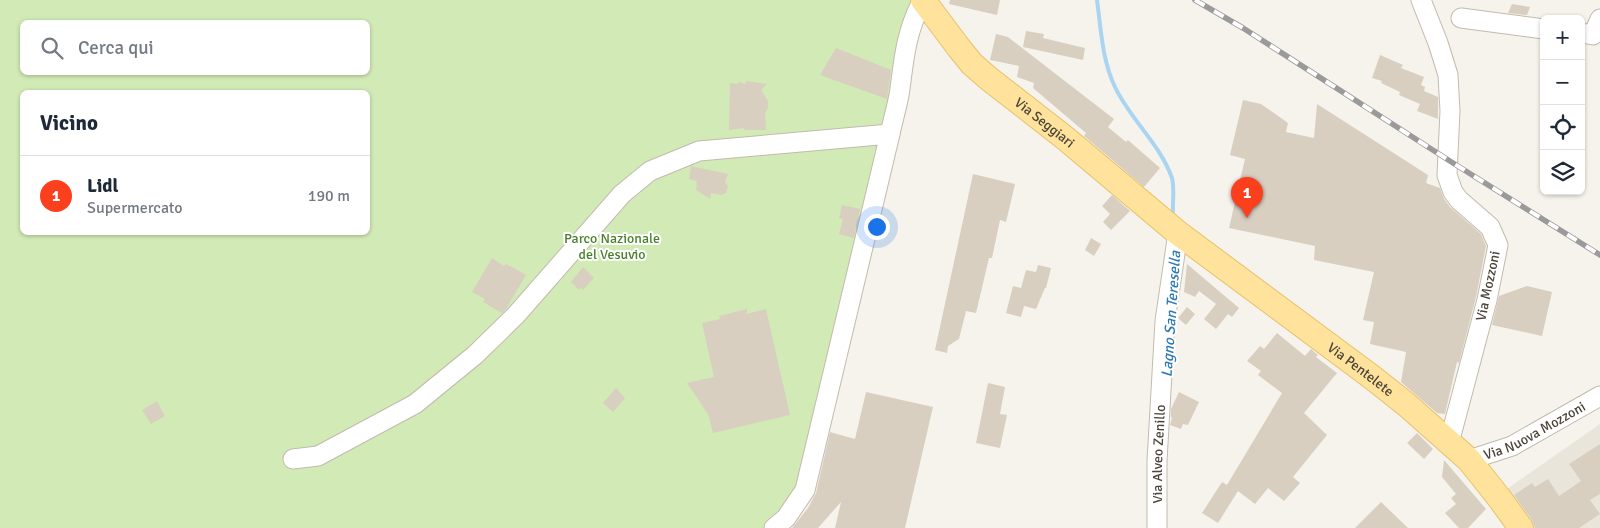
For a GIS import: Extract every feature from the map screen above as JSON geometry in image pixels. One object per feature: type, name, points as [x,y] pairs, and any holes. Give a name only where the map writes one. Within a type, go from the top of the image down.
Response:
[{"type":"main road","name":"Via Seggiari","points":[[923,0],[972,64],[1178,233]]},
{"type":"main road","name":"Via Pentelete","points":[[1178,233],[1373,378],[1406,405],[1469,460],[1521,528]]},
{"type":"street","points":[[774,528],[786,518],[805,490],[900,91],[904,53],[914,16],[923,0]]},
{"type":"street","name":"Via Mozzoni","points":[[1421,0],[1448,75],[1450,112],[1447,175],[1458,200],[1490,227],[1498,246],[1487,300],[1449,443]]},
{"type":"street","points":[[1461,18],[1540,28]]},
{"type":"street","points":[[1585,34],[1593,35],[1600,19]]},
{"type":"street","points":[[293,459],[318,456],[415,404],[476,355],[516,315],[622,194],[650,171],[699,151],[890,134]]},
{"type":"street","name":"Via Alveo Zenillo","points":[[1157,528],[1157,461],[1165,321],[1178,233]]},
{"type":"street","name":"Via Nuova Mozzoni","points":[[1469,460],[1512,446],[1600,396]]},
{"type":"shaded area","points":[[1600,424],[1600,528],[1530,528],[1507,489]]},
{"type":"green space","name":"Parco Nazionale del Vesuvio","points":[[0,0],[916,0],[808,483],[774,528],[0,528]]},
{"type":"building","points":[[950,0],[1000,0],[997,15],[949,4]]},
{"type":"building","points":[[1512,4],[1530,7],[1527,15],[1508,13]]},
{"type":"building","points":[[1026,31],[1044,34],[1043,38],[1085,48],[1083,60],[1023,47]]},
{"type":"building","points":[[996,34],[1008,37],[1114,119],[1108,127],[1126,142],[1128,140],[1160,168],[1144,187],[1084,136],[1086,133],[1033,88],[1034,83],[1017,77],[1019,66],[990,60]]},
{"type":"building","points":[[836,48],[891,70],[887,99],[820,75]]},
{"type":"building","points":[[1380,55],[1403,65],[1401,68],[1424,77],[1421,85],[1425,87],[1424,91],[1438,97],[1438,119],[1417,111],[1420,104],[1399,95],[1400,92],[1381,83],[1382,81],[1372,78]]},
{"type":"building","points":[[746,81],[767,84],[761,90],[768,101],[768,108],[765,113],[766,130],[744,130],[744,128],[729,130],[730,83],[746,84]]},
{"type":"building","points":[[1243,100],[1261,104],[1288,123],[1286,132],[1314,138],[1317,104],[1428,175],[1426,183],[1440,188],[1444,199],[1450,207],[1481,234],[1486,246],[1476,297],[1459,363],[1457,362],[1445,414],[1437,413],[1401,382],[1406,352],[1370,344],[1374,322],[1363,320],[1374,272],[1314,260],[1315,246],[1229,228],[1245,159],[1230,155]]},
{"type":"building","points":[[691,166],[728,174],[725,182],[728,186],[726,193],[722,195],[711,193],[710,199],[696,190],[697,181],[689,179]]},
{"type":"building","points":[[973,174],[1015,184],[1006,222],[1000,220],[992,258],[989,258],[976,313],[966,311],[959,339],[948,346],[947,353],[935,350]]},
{"type":"building","points":[[1112,195],[1130,211],[1111,230],[1103,222],[1110,214],[1102,206]]},
{"type":"building","points":[[842,205],[860,209],[854,238],[839,234],[843,219],[839,218]]},
{"type":"building","points":[[1091,238],[1101,244],[1094,256],[1085,250]]},
{"type":"building","points":[[492,258],[504,266],[506,264],[526,275],[502,313],[483,302],[485,299],[472,292]]},
{"type":"building","points":[[1187,264],[1239,308],[1232,317],[1228,314],[1216,329],[1204,319],[1216,304],[1199,291],[1195,297],[1184,292]]},
{"type":"building","points":[[1038,265],[1051,268],[1046,288],[1036,309],[1024,306],[1021,317],[1006,313],[1013,286],[1021,288],[1026,270],[1036,272]]},
{"type":"building","points":[[583,267],[594,278],[583,290],[581,287],[579,290],[571,282]]},
{"type":"building","points":[[1527,286],[1552,292],[1542,336],[1492,325],[1499,296]]},
{"type":"building","points":[[1187,307],[1195,314],[1186,325],[1178,318]]},
{"type":"building","points":[[747,309],[747,314],[766,309],[790,415],[713,433],[708,414],[687,383],[714,377],[702,323],[720,319],[719,316]]},
{"type":"building","points":[[1277,333],[1305,356],[1311,349],[1318,355],[1316,357],[1337,373],[1304,413],[1327,435],[1293,477],[1300,483],[1284,501],[1268,488],[1255,504],[1238,491],[1218,523],[1202,513],[1222,482],[1227,485],[1282,393],[1258,375],[1261,371],[1247,361],[1260,346],[1264,349]]},
{"type":"building","points":[[988,383],[1005,387],[1000,414],[1007,415],[1000,448],[976,443]]},
{"type":"building","points":[[616,388],[625,398],[613,412],[603,403]]},
{"type":"building","points":[[866,392],[933,407],[905,528],[835,528],[841,502],[818,528],[792,528],[808,508],[816,493],[830,432],[855,439]]},
{"type":"building","points":[[1179,392],[1199,402],[1188,425],[1183,424],[1181,429],[1170,425],[1172,418],[1171,409]]},
{"type":"building","points":[[157,401],[165,416],[151,424],[142,410]]},
{"type":"building","points":[[1417,433],[1433,449],[1424,459],[1407,443]]},
{"type":"building","points":[[1600,444],[1600,494],[1590,500],[1600,514],[1579,528],[1535,528],[1532,520],[1514,495],[1532,483],[1535,487],[1548,479],[1559,496],[1581,481],[1569,464]]},
{"type":"building","points":[[1444,460],[1486,509],[1468,528],[1459,528],[1445,513],[1456,504],[1451,498],[1456,494],[1442,477]]},
{"type":"building","points":[[1381,502],[1408,528],[1355,528]]},
{"type":"waterway","name":"Lagno San Teresella","points":[[1097,0],[1107,66],[1121,99],[1167,166],[1173,183],[1173,217]]},
{"type":"railway","points":[[1195,0],[1243,28],[1600,255]]},
{"type":"place","name":"Lidl","points":[[1247,218]]}]
